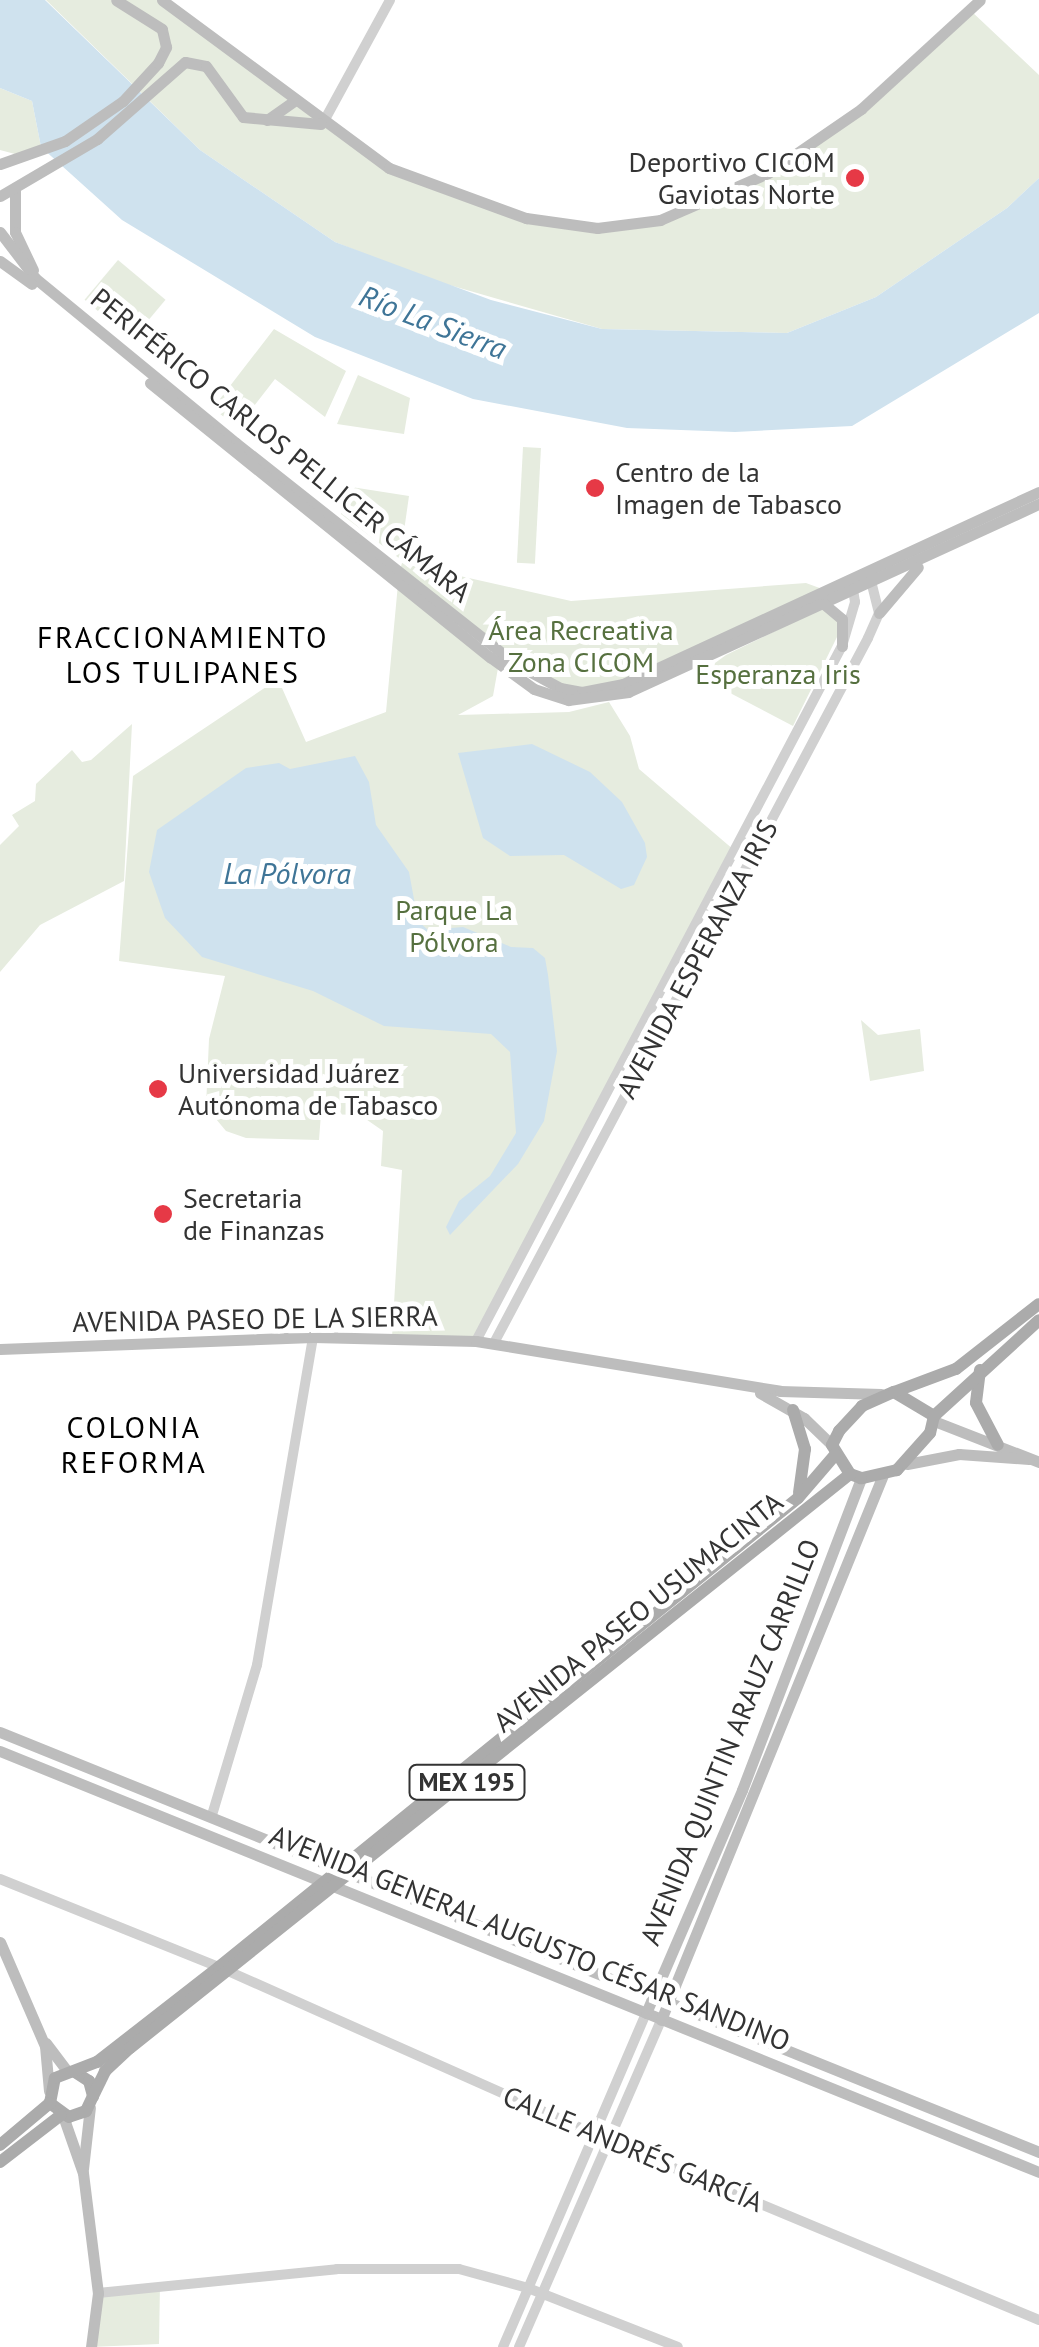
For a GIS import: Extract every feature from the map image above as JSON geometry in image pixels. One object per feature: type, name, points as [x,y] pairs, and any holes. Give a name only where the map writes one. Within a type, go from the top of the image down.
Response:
[{"type":"main road","points":[[3,160],[25,159],[110,112],[158,63],[166,47],[162,29],[116,0]]},
{"type":"main road","points":[[162,0],[322,124],[389,168],[526,218],[597,228],[660,220],[715,200],[811,147],[980,0]]},
{"type":"main road","points":[[0,196],[108,131],[185,62],[199,62],[238,114],[322,124]]},
{"type":"main road","points":[[267,120],[294,100]]},
{"type":"main road","points":[[15,188],[17,239],[56,295]]},
{"type":"main road","name":"PERIFÉRICO CARLOS PELLICER CÁMARA","points":[[0,232],[21,265],[56,295],[466,626],[552,686],[582,692],[622,684],[870,577],[1039,492]]},
{"type":"main road","name":"PERIFÉRICO CARLOS PELLICER CÁMARA","points":[[0,260],[451,627],[546,694],[578,701],[617,696],[824,604],[852,584]]},
{"type":"main road","name":"PERIFÉRICO CARLOS PELLICER CÁMARA","points":[[870,577],[920,564],[1039,504]]},
{"type":"main road","points":[[878,613],[920,564]]},
{"type":"main road","points":[[824,604],[842,619],[842,646]]},
{"type":"main road","points":[[1034,1460],[959,1454],[907,1464],[883,1475],[855,1476],[834,1450],[848,1420],[887,1393],[956,1370],[1039,1304]]},
{"type":"main road","points":[[907,1464],[934,1419],[981,1368],[1039,1320]]},
{"type":"main road","name":"AVENIDA PASEO DE LA SIERRA","points":[[0,1350],[312,1337],[476,1341],[747,1387],[887,1393]]},
{"type":"main road","points":[[981,1368],[976,1403],[998,1445]]},
{"type":"main road","name":"AVENIDA PASEO DE LA SIERRA","points":[[747,1387],[792,1410],[834,1450]]},
{"type":"main road","points":[[887,1393],[934,1419],[1034,1460]]},
{"type":"main road","points":[[792,1410],[801,1422],[806,1462],[795,1500]]},
{"type":"main road","name":"AVENIDA PASEO USUMACINTA","points":[[0,2145],[72,2072],[105,2056],[339,1885],[346,1870],[795,1500],[834,1450]]},
{"type":"main road","name":"AVENIDA QUINTIN ARAUZ CARRILLO","points":[[660,2020],[883,1475]]},
{"type":"main road","name":"AVENIDA PASEO USUMACINTA","points":[[92,2101],[105,2071],[324,1879],[346,1870],[855,1476]]},
{"type":"main road","name":"AVENIDA QUINTIN ARAUZ CARRILLO","points":[[646,2013],[742,1790],[855,1476]]},
{"type":"main road","name":"AVENIDA GENERAL AUGUSTO CÉSAR SANDINO","points":[[0,1732],[1039,2152]]},
{"type":"main road","name":"AVENIDA GENERAL AUGUSTO CÉSAR SANDINO","points":[[0,1752],[339,1885],[660,2020],[1039,2172]]},
{"type":"main road","points":[[0,1942],[43,2040],[49,2097],[62,2116],[83,2173],[98,2293],[91,2347]]},
{"type":"main road","points":[[43,2040],[72,2072],[88,2081],[92,2101],[83,2173]]},
{"type":"main road","points":[[0,2162],[62,2116],[92,2101]]},
{"type":"street","points":[[322,124],[390,0]]},
{"type":"street","points":[[870,577],[878,613]]},
{"type":"street","name":"AVENIDA ESPERANZA IRIS","points":[[476,1341],[842,646],[852,584]]},
{"type":"street","name":"AVENIDA ESPERANZA IRIS","points":[[494,1344],[878,613]]},
{"type":"street","points":[[798,728],[812,737]]},
{"type":"street","points":[[782,759],[787,769],[801,762]]},
{"type":"street","points":[[642,1025],[658,1032]]},
{"type":"street","points":[[212,1815],[258,1665],[312,1337]]},
{"type":"street","name":"CALLE ANDRÉS GARCÍA","points":[[0,1879],[224,1969],[594,2135],[1039,2320]]},
{"type":"street","name":"AVENIDA QUINTIN ARAUZ CARRILLO","points":[[503,2347],[646,2013]]},
{"type":"street","points":[[519,2347],[660,2020]]},
{"type":"street","points":[[98,2293],[152,2283],[402,2265],[459,2268],[528,2288],[678,2347]]},
{"type":"green space","points":[[46,0],[163,0],[389,168],[494,209],[597,228],[660,220],[811,147],[970,10],[1039,75],[1039,178],[1007,208],[876,297],[787,333],[602,329],[425,278],[335,242],[200,150]]},
{"type":"green space","points":[[0,88],[32,101],[41,147],[15,154],[0,150]]},
{"type":"green space","points":[[118,260],[165,300],[132,340],[85,300]]},
{"type":"green space","points":[[274,329],[346,371],[325,417],[275,379],[237,428],[213,408]]},
{"type":"green space","points":[[358,375],[410,398],[404,434],[337,424]]},
{"type":"green space","points":[[523,447],[541,448],[535,564],[517,563]]},
{"type":"green space","points":[[345,486],[409,496],[400,559],[341,514]]},
{"type":"green space","name":"Área Recreativa Zona CICOM","points":[[402,563],[571,601],[806,583],[825,590],[603,689],[552,686],[400,570]]},
{"type":"green space","name":"Parque La Pólvora","points":[[398,584],[498,668],[493,696],[458,715],[569,712],[609,702],[630,736],[639,769],[734,850],[476,1341],[392,1337],[402,1170],[381,1166],[383,1131],[360,1115],[321,1114],[319,1140],[246,1138],[226,1131],[206,1107],[209,1039],[225,976],[119,961],[133,776],[278,679],[306,742],[386,712]]},
{"type":"green space","name":"Esperanza Iris","points":[[822,608],[837,620],[837,637],[793,726],[711,683],[715,663],[726,655]]},
{"type":"green space","points":[[132,724],[124,881],[40,925],[0,972],[0,845],[19,826],[12,815],[35,801],[36,784],[72,750],[82,762],[91,760]]},
{"type":"green space","points":[[861,1020],[878,1035],[920,1029],[924,1071],[870,1081]]},
{"type":"green space","points":[[160,2283],[159,2344],[91,2347],[98,2293]]},
{"type":"water","name":"Río La Sierra","points":[[0,0],[45,0],[200,150],[335,242],[491,300],[602,329],[787,333],[876,297],[1007,208],[1039,178],[1039,313],[852,426],[735,432],[627,428],[473,399],[315,337],[122,220],[41,147],[32,101],[0,88]]},
{"type":"water","points":[[532,744],[590,772],[622,802],[645,843],[647,857],[634,885],[621,889],[564,855],[510,856],[483,838],[458,753]]},
{"type":"water","name":"La Pólvora","points":[[355,756],[369,782],[376,825],[409,872],[418,921],[428,930],[463,927],[511,947],[533,948],[545,958],[557,1051],[544,1121],[518,1164],[450,1235],[446,1227],[459,1201],[490,1176],[516,1133],[510,1052],[491,1034],[384,1026],[313,991],[202,957],[165,918],[149,872],[157,830],[246,768],[279,763],[290,769]]},
{"type":"place","name":"Deportivo CICOM Gaviotas Norte","points":[[855,178]]},
{"type":"place","name":"Centro de la Imagen de Tabasco","points":[[595,488]]},
{"type":"place","name":"Universidad Juárez Autónoma de Tabasco","points":[[158,1089]]},
{"type":"place","name":"Secretaria de Finanzas","points":[[163,1214]]},
{"type":"district","name":"FRACCIONAMIENTO LOS TULIPANES","points":[[183,654]]},
{"type":"district","name":"COLONIA REFORMA","points":[[134,1444]]}]
